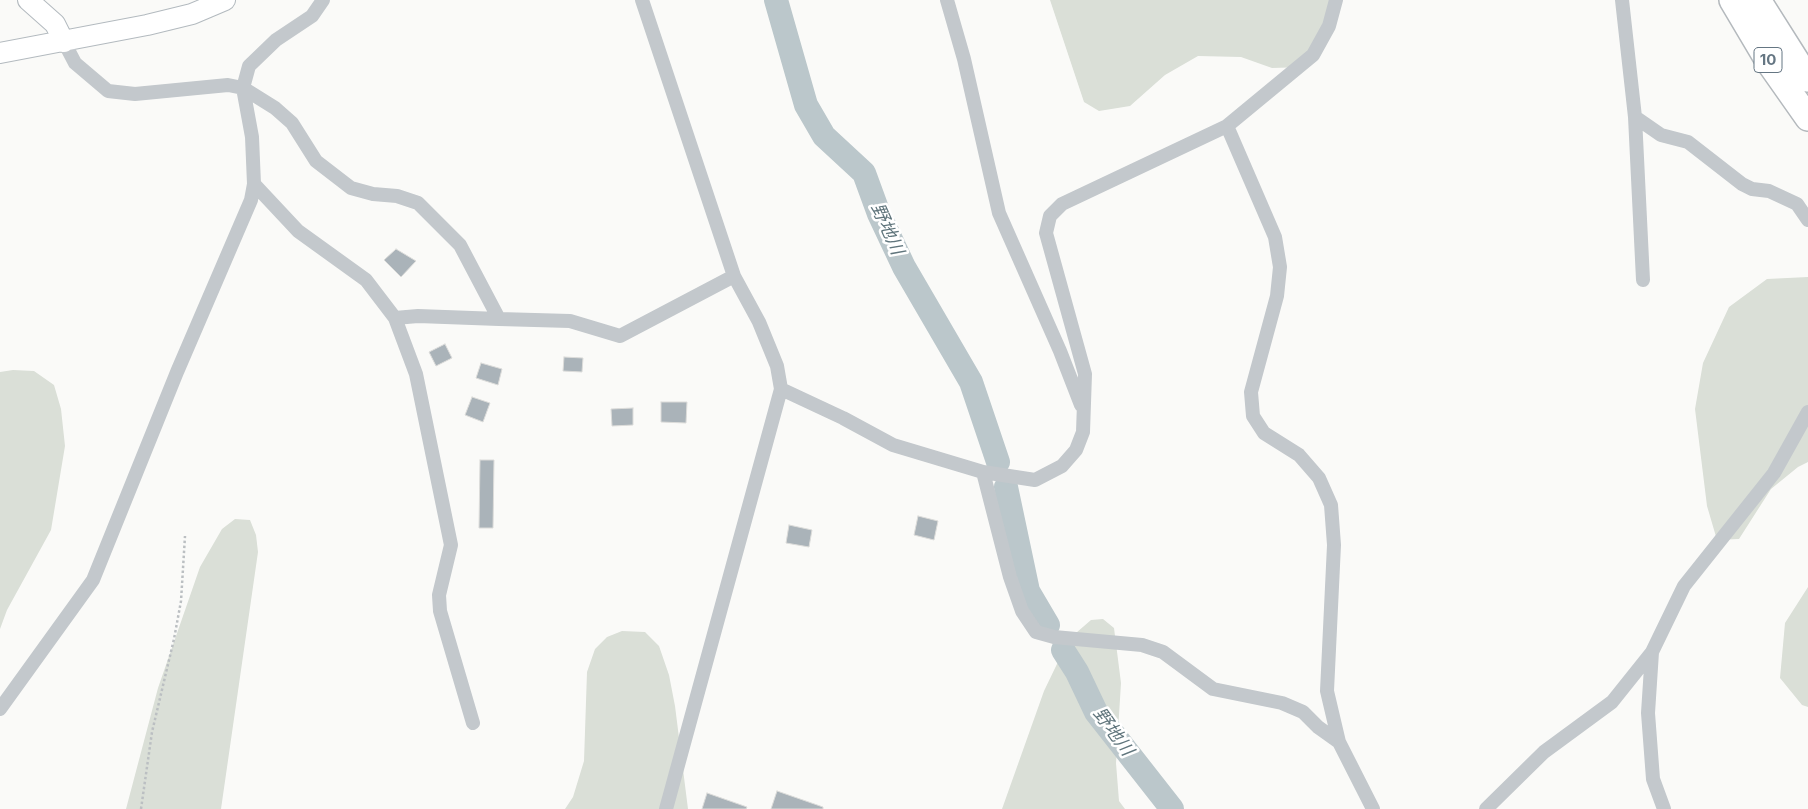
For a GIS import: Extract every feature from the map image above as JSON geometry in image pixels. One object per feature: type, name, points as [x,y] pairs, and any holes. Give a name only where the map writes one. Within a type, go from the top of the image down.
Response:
[{"type":"highway","name":"10","points":[[1732,0],[1770,64],[1808,118]]},
{"type":"highway","name":"10","points":[[1758,0],[1808,79]]},
{"type":"street","points":[[28,0],[55,24],[74,62],[108,91],[135,94],[228,86],[243,88],[275,108],[292,122],[316,162],[351,188],[373,194],[397,196],[418,203],[460,245],[499,319]]},
{"type":"street","points":[[0,53],[64,42],[192,14],[225,0]]},
{"type":"street","points":[[0,709],[93,580],[251,200],[254,184],[252,137],[243,88],[249,66],[276,40],[312,16],[326,0]]},
{"type":"street","points":[[642,0],[734,276],[759,322],[770,348],[777,366],[781,389],[666,809]]},
{"type":"street","points":[[947,0],[964,59],[999,213],[1060,351],[1083,411]]},
{"type":"street","points":[[781,389],[843,418],[893,445],[983,472],[1035,480],[1062,466],[1076,450],[1083,432],[1085,374],[1046,233],[1050,216],[1062,204],[1227,126],[1313,55],[1329,26],[1336,0]]},
{"type":"street","points":[[1622,0],[1635,117],[1643,280]]},
{"type":"street","points":[[1635,117],[1661,135],[1688,142],[1742,184],[1752,189],[1769,191],[1797,204],[1808,220]]},
{"type":"street","points":[[1227,126],[1275,237],[1280,267],[1278,296],[1251,392],[1253,416],[1264,433],[1299,455],[1319,478],[1331,505],[1334,545],[1327,692],[1339,742],[1373,809]]},
{"type":"street","points":[[254,184],[298,231],[366,280],[395,318],[416,374],[451,545],[439,595],[440,611],[473,723]]},
{"type":"street","points":[[395,318],[418,316],[570,321],[620,336],[734,276]]},
{"type":"street","points":[[1486,809],[1544,752],[1612,702],[1652,652],[1684,586],[1774,473],[1808,412]]},
{"type":"street","points":[[983,472],[1010,577],[1022,611],[1036,632],[1054,638],[1142,646],[1164,652],[1213,689],[1282,703],[1304,712],[1318,727],[1339,742]]},
{"type":"street","points":[[1652,652],[1648,713],[1654,779],[1664,809]]},
{"type":"path","points":[[141,809],[152,732],[181,601],[186,536]]},
{"type":"shaded area","points":[[1050,0],[1342,0],[1306,67],[1272,68],[1241,57],[1198,56],[1165,75],[1130,106],[1099,111],[1084,102]]},
{"type":"shaded area","points":[[1808,277],[1808,462],[1798,467],[1771,489],[1739,539],[1717,540],[1707,506],[1695,409],[1703,363],[1729,307],[1767,279]]},
{"type":"shaded area","points":[[13,370],[34,371],[54,385],[61,409],[65,446],[51,530],[7,610],[0,629],[0,372]]},
{"type":"shaded area","points":[[235,519],[250,520],[256,535],[258,552],[221,809],[126,809],[158,688],[200,567],[222,529]]},
{"type":"shaded area","points":[[1808,587],[1808,707],[1802,705],[1780,678],[1785,623]]},
{"type":"shaded area","points":[[1103,619],[1114,628],[1121,683],[1116,763],[1119,801],[1125,809],[1002,809],[1044,691],[1069,639],[1091,620]]},
{"type":"shaded area","points":[[622,631],[645,632],[659,646],[669,675],[675,706],[688,809],[565,809],[573,797],[584,761],[587,672],[595,649],[607,637]]},
{"type":"building","points":[[396,249],[416,261],[401,277],[384,260]]},
{"type":"building","points":[[445,344],[452,358],[436,366],[429,352]]},
{"type":"building","points":[[564,357],[583,358],[582,372],[563,371]]},
{"type":"building","points":[[481,363],[502,369],[498,385],[476,378]]},
{"type":"building","points":[[472,397],[490,403],[483,422],[465,415]]},
{"type":"building","points":[[661,402],[687,402],[686,423],[661,422]]},
{"type":"building","points":[[633,408],[633,425],[612,426],[611,409]]},
{"type":"building","points":[[480,460],[494,460],[493,528],[479,528]]},
{"type":"building","points":[[918,516],[938,521],[934,540],[914,535]]},
{"type":"building","points":[[789,525],[812,530],[809,547],[786,543]]},
{"type":"building","points":[[777,791],[823,807],[823,809],[771,809]]},
{"type":"building","points":[[707,793],[747,807],[746,809],[702,809]]},
{"type":"waterway","name":"野地川","points":[[776,0],[806,105],[824,136],[864,173],[879,214],[904,267],[971,382],[998,462]]},
{"type":"waterway","name":"野地川","points":[[1006,487],[1028,591],[1048,625]]},
{"type":"waterway","name":"野地川","points":[[1063,650],[1077,672],[1096,712],[1172,809]]}]
